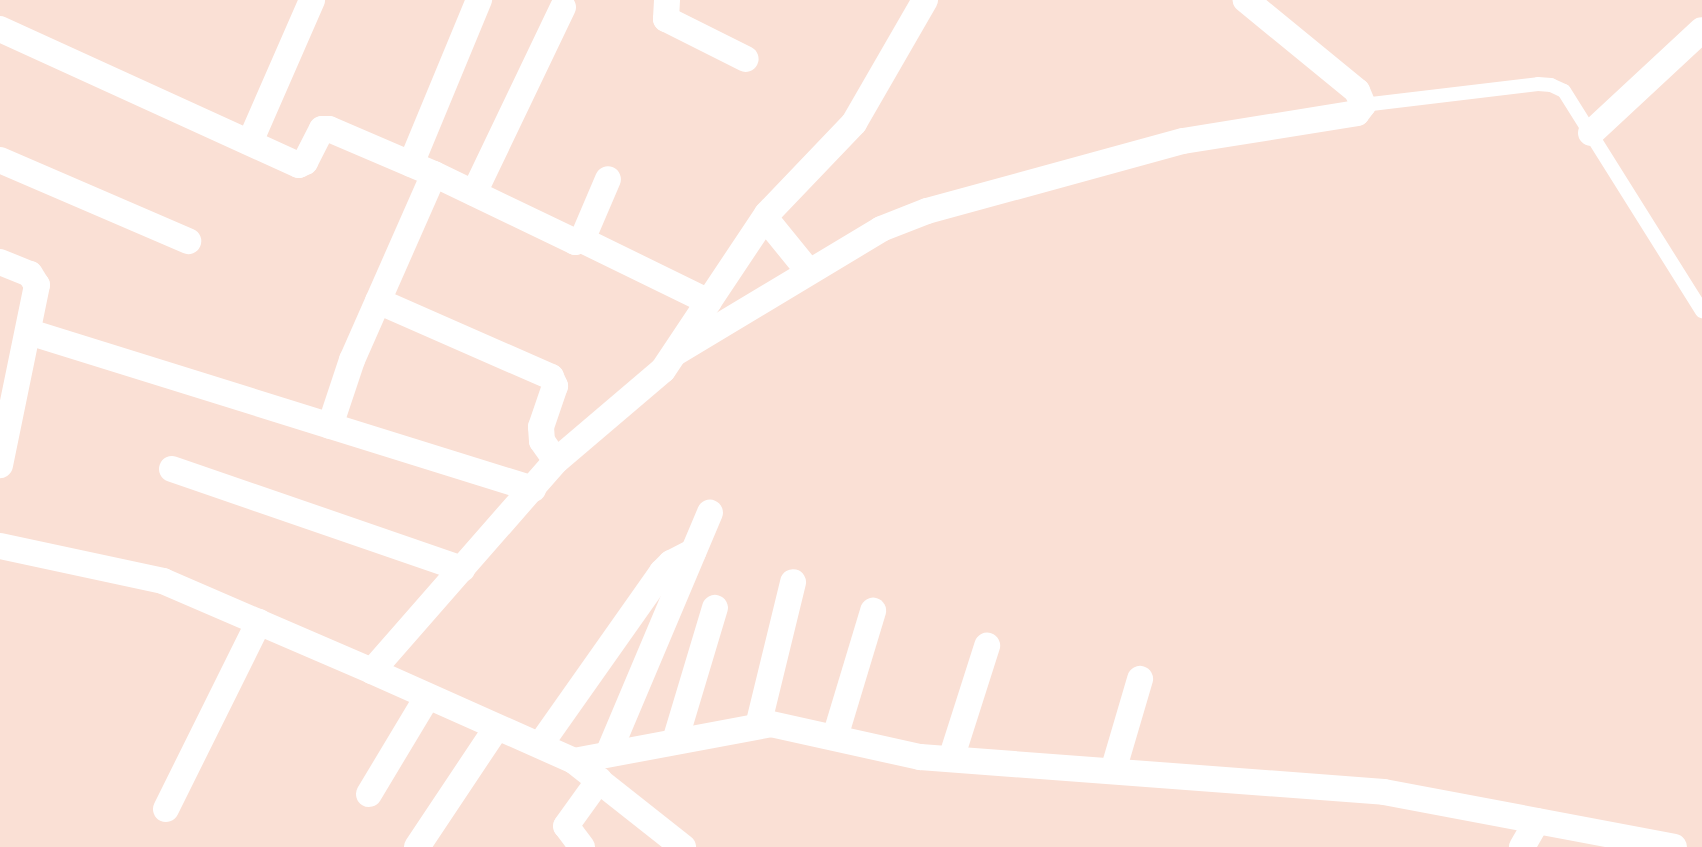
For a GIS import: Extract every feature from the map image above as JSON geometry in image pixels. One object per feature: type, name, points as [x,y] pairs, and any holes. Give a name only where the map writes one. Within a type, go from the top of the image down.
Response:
[{"type":"street","points":[[250,142],[312,0]]},
{"type":"street","points":[[330,426],[352,360],[378,301],[479,0]]},
{"type":"street","points":[[667,0],[666,19],[746,59]]},
{"type":"street","points":[[372,671],[556,461],[663,370],[766,219],[854,123],[925,0]]},
{"type":"street","points":[[675,353],[881,229],[962,200],[1011,190],[1183,141],[1357,113],[1363,105],[1357,91],[1246,0]]},
{"type":"street","points":[[474,193],[563,7]]},
{"type":"street","points":[[0,29],[303,165],[325,128],[422,169],[575,242],[582,240],[709,302]]},
{"type":"street","points":[[1591,133],[1702,30]]},
{"type":"street","points":[[0,160],[188,241]]},
{"type":"street","points":[[582,240],[608,179]]},
{"type":"street","points":[[766,219],[809,272]]},
{"type":"street","points":[[0,262],[35,277],[37,285],[29,332],[10,372],[0,465]]},
{"type":"street","points":[[378,301],[551,377],[555,386],[541,427],[542,441],[556,461]]},
{"type":"street","points":[[29,332],[533,489]]},
{"type":"street","points":[[172,469],[462,569]]},
{"type":"street","points":[[608,754],[710,513]]},
{"type":"street","points":[[0,546],[163,581],[540,745],[574,761],[683,847]]},
{"type":"street","points":[[540,745],[662,572],[693,552]]},
{"type":"street","points":[[758,726],[793,582]]},
{"type":"street","points":[[675,741],[715,608]]},
{"type":"street","points":[[835,737],[873,611]]},
{"type":"street","points":[[166,809],[259,622]]},
{"type":"street","points":[[951,759],[987,646]]},
{"type":"street","points":[[1113,771],[1140,679]]},
{"type":"street","points":[[369,794],[428,696]]},
{"type":"street","points":[[574,761],[758,726],[793,727],[904,754],[1360,789],[1537,821],[1610,841],[1674,847]]},
{"type":"street","points":[[417,847],[497,727]]},
{"type":"street","points":[[582,847],[566,826],[599,780]]},
{"type":"street","points":[[1522,847],[1537,821]]},
{"type":"lane","points":[[1363,105],[1551,85],[1564,91],[1702,311]]}]
